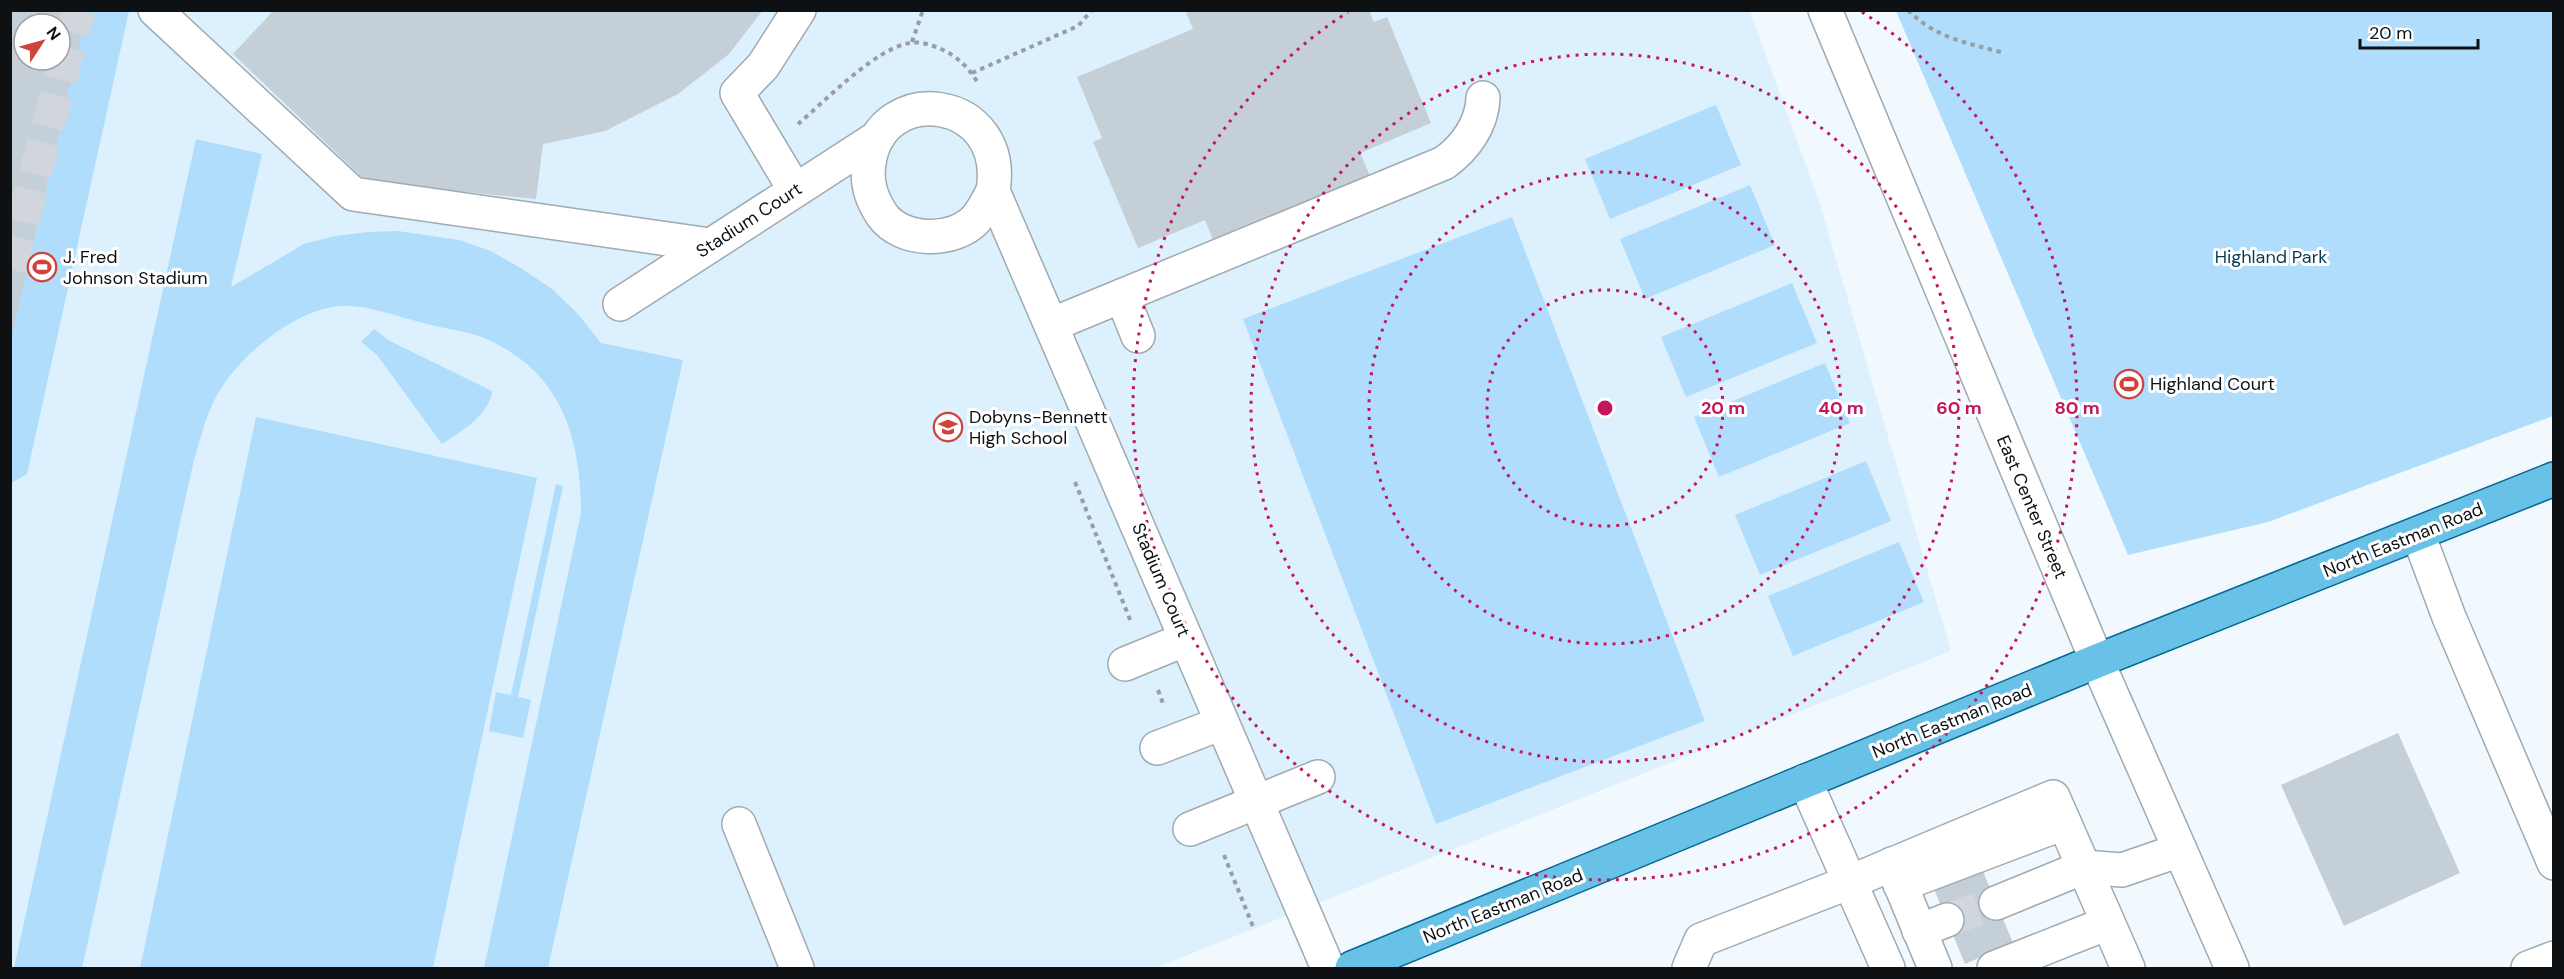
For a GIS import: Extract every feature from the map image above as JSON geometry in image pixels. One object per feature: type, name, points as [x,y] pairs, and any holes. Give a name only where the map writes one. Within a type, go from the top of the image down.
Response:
[{"type":"main road","name":"North Eastman Road","points":[[1353,969],[2097,661],[2553,479]]},
{"type":"street","points":[[154,10],[353,194],[710,245]]},
{"type":"street","points":[[795,190],[737,93],[763,66],[799,10]]},
{"type":"street","name":"East Center Street","points":[[1825,10],[2097,661],[2180,850],[2221,965]]},
{"type":"street","points":[[1051,326],[1444,163],[1459,153],[1473,132],[1483,108],[1483,98]]},
{"type":"street","name":"Stadium Court","points":[[929,108],[952,112],[972,123],[987,140],[996,174],[993,191],[976,219],[958,232],[948,236],[915,236],[885,218],[872,199],[867,178],[870,150],[893,120],[907,113],[929,108]]},
{"type":"street","name":"Stadium Court","points":[[620,304],[878,137]]},
{"type":"street","name":"Stadium Court","points":[[993,191],[1328,969]]},
{"type":"street","points":[[1122,296],[1138,336]]},
{"type":"street","points":[[2418,534],[2449,616],[2553,863]]},
{"type":"street","points":[[1135,660],[1186,639]]},
{"type":"street","points":[[1168,744],[1222,723]]},
{"type":"street","points":[[1200,825],[1318,777]]},
{"type":"street","points":[[1806,781],[1888,969]]},
{"type":"street","points":[[1689,969],[1701,940],[1850,882],[1896,874],[2053,797],[2128,969]]},
{"type":"street","points":[[739,824],[797,969]]},
{"type":"street","points":[[1996,903],[2084,867],[2122,870],[2180,850]]},
{"type":"street","points":[[1896,874],[1933,925],[1935,969]]},
{"type":"street","points":[[1994,969],[2108,923]]},
{"type":"street","points":[[2528,969],[2553,958]]},
{"type":"path","points":[[912,42],[923,10]]},
{"type":"path","points":[[972,73],[1078,26],[1092,10]]},
{"type":"path","points":[[1908,10],[1921,24],[1937,33],[2001,52]]},
{"type":"path","points":[[1075,481],[1135,660],[1168,744]]},
{"type":"path","points":[[1200,825],[1254,929]]},
{"type":"shaded area","name":"Dobyns-Bennett High School","points":[[10,11],[1750,11],[1820,204],[1951,651],[1155,968],[11,968]]},
{"type":"green space","name":"J. Fred Johnson Stadium","points":[[11,11],[129,11],[27,474],[11,483]]},
{"type":"green space","name":"Highland Park","points":[[1896,11],[2553,11],[2553,416],[2268,522],[2128,555]]},
{"type":"green space","points":[[1716,105],[1741,165],[1610,219],[1585,159]]},
{"type":"green space","points":[[196,139],[262,154],[231,287],[304,244],[335,236],[398,231],[459,240],[491,251],[552,289],[578,314],[601,343],[683,360],[548,968],[484,968],[581,513],[577,458],[570,432],[561,409],[548,387],[531,368],[510,352],[484,338],[352,306],[332,307],[312,313],[271,336],[236,369],[213,403],[193,464],[82,968],[14,968]]},
{"type":"green space","points":[[1750,185],[1775,245],[1645,299],[1620,239]]},
{"type":"green space","points":[[1512,217],[1705,721],[1436,824],[1243,319]]},
{"type":"green space","points":[[1792,283],[1817,343],[1686,397],[1661,337]]},
{"type":"green space","points":[[374,329],[388,340],[492,391],[480,415],[442,444],[377,355],[361,342]]},
{"type":"green space","points":[[1825,363],[1850,423],[1719,477],[1694,417]]},
{"type":"green space","points":[[256,417],[537,478],[433,968],[140,968]]},
{"type":"green space","points":[[1866,461],[1891,521],[1760,575],[1735,515]]},
{"type":"green space","points":[[556,484],[563,486],[518,697],[531,700],[523,738],[489,731],[496,692],[511,695]]},
{"type":"green space","points":[[1899,542],[1924,602],[1793,656],[1768,596]]},
{"type":"building","points":[[10,10],[87,10],[11,340]]},
{"type":"building","points":[[274,10],[763,10],[729,54],[678,94],[605,131],[543,144],[536,199],[367,182],[233,54]]},
{"type":"building","points":[[1185,10],[1369,10],[1374,22],[1387,17],[1431,123],[1360,153],[1371,178],[1215,245],[1205,220],[1138,248],[1093,142],[1102,138],[1077,77],[1193,29]]},
{"type":"building","points":[[2398,733],[2460,873],[2344,926],[2281,785]]},
{"type":"building","points":[[1979,862],[2013,943],[1965,964],[1931,882]]},
{"type":"tunnel","points":[[10,269],[79,10]]},
{"type":"tunnel","points":[[1947,920],[1996,903]]},
{"type":"place","name":"J. Fred Johnson Stadium","points":[[42,267]]},
{"type":"place","name":"Highland Court","points":[[2129,384]]},
{"type":"place","name":"Dobyns-Bennett High School","points":[[948,427]]}]
